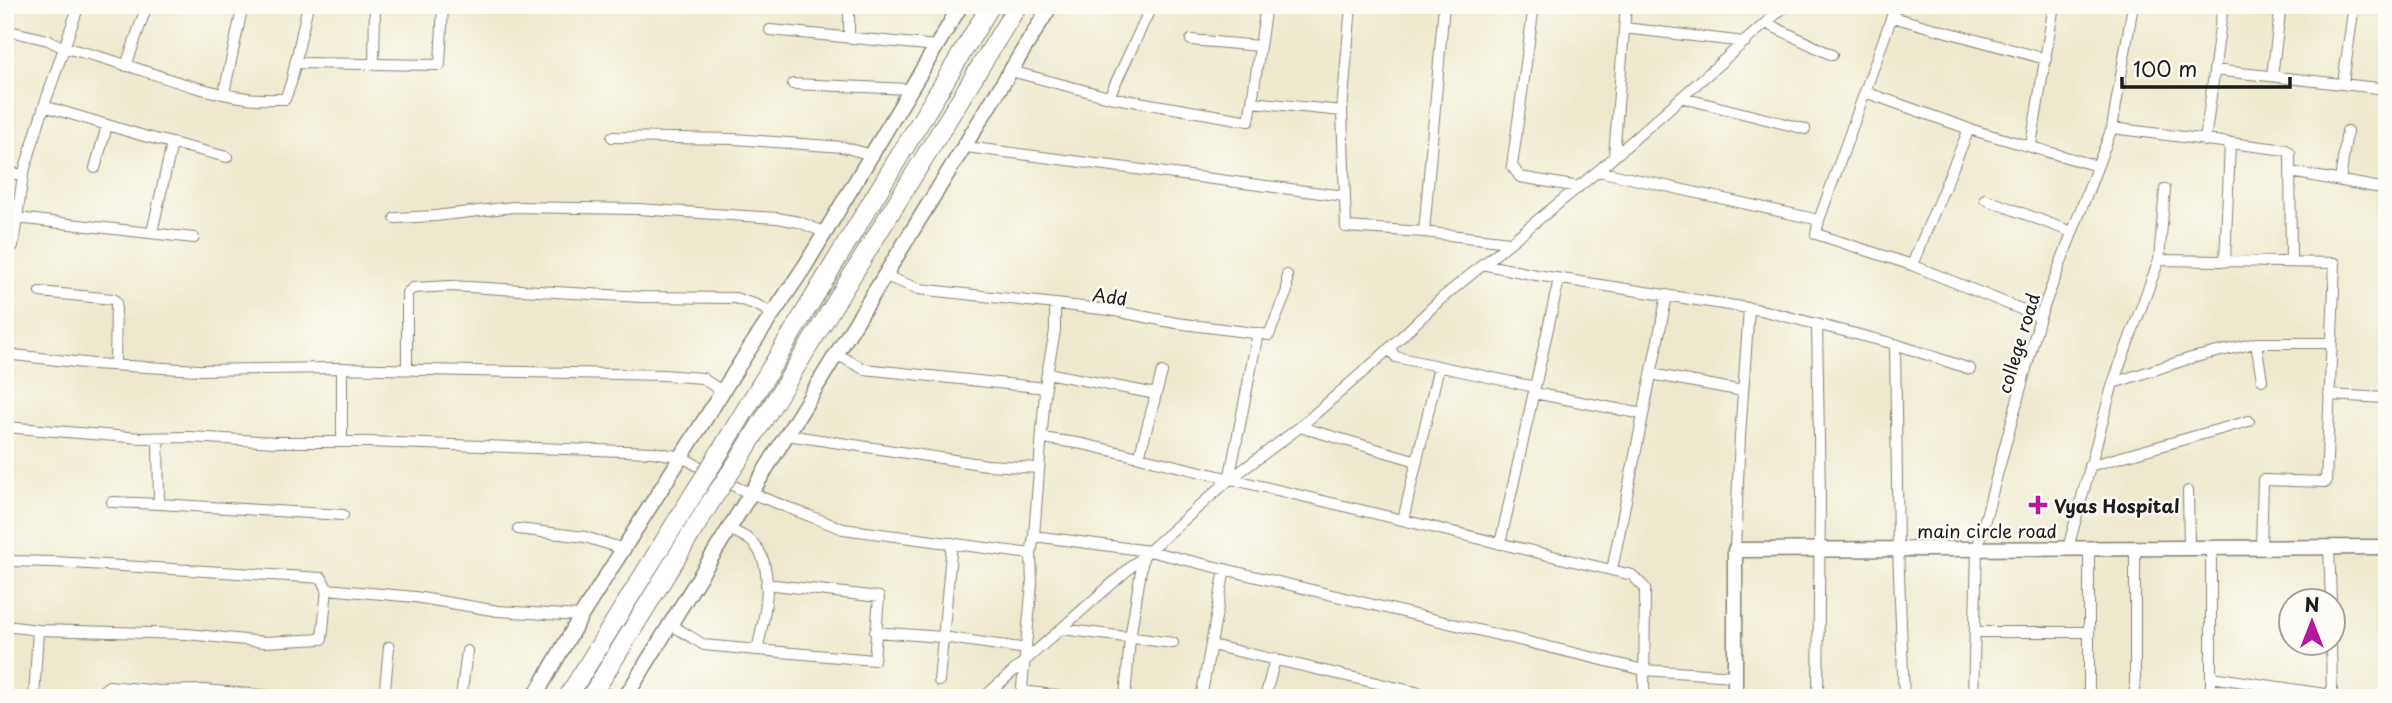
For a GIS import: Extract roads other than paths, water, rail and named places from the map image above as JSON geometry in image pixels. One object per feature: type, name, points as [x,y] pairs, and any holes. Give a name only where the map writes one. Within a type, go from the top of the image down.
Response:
[{"type":"highway","points":[[567,698],[991,5]]},
{"type":"highway","points":[[590,698],[1018,5]]},
{"type":"main road","points":[[534,698],[581,616],[872,155],[961,5]]},
{"type":"main road","points":[[625,698],[1051,5]]},
{"type":"main road","name":"main circle road","points":[[1735,550],[2387,547]]},
{"type":"main road","points":[[1735,550],[1735,698]]},
{"type":"street","points":[[13,246],[23,175],[79,5]]},
{"type":"street","points":[[126,66],[148,5]]},
{"type":"street","points":[[224,93],[243,5]]},
{"type":"street","points":[[5,30],[224,93],[247,98],[285,99],[308,5]]},
{"type":"street","points":[[374,63],[375,5]]},
{"type":"street","points":[[295,63],[440,65],[443,5]]},
{"type":"street","points":[[849,5],[849,37]]},
{"type":"street","points":[[1109,97],[1152,5]]},
{"type":"street","points":[[1011,71],[1109,97],[1249,121],[1266,5]]},
{"type":"street","points":[[1351,5],[1342,111],[1346,227],[1424,232],[1509,242]]},
{"type":"street","points":[[1424,232],[1444,5]]},
{"type":"street","points":[[1534,5],[1512,166],[1520,177],[1578,187]]},
{"type":"street","points":[[1614,156],[1626,5]]},
{"type":"street","points":[[983,698],[1026,654],[1062,629],[1229,480],[1300,428],[1442,298],[1683,98],[1786,5]]},
{"type":"street","points":[[1896,5],[1816,234],[1912,265],[2040,317]]},
{"type":"street","points":[[2031,145],[2054,5]]},
{"type":"street","name":"college road","points":[[1973,698],[1976,549],[2040,317],[2112,128],[2133,5]]},
{"type":"street","points":[[2205,141],[2223,5]]},
{"type":"street","points":[[2272,76],[2281,5]]},
{"type":"street","points":[[2343,83],[2354,5]]},
{"type":"street","points":[[1892,18],[2046,59]]},
{"type":"street","points":[[1766,23],[1832,55]]},
{"type":"street","points":[[1624,28],[1745,42]]},
{"type":"street","points":[[770,30],[937,46]]},
{"type":"street","points":[[1191,40],[1260,46]]},
{"type":"street","points":[[2214,70],[2387,89]]},
{"type":"street","points":[[793,84],[910,89]]},
{"type":"street","points":[[1865,92],[1969,129],[2097,166]]},
{"type":"street","points":[[1683,98],[1805,129]]},
{"type":"street","points":[[1252,102],[1342,111]]},
{"type":"street","points":[[44,106],[107,126],[227,157]]},
{"type":"street","points":[[95,168],[107,126]]},
{"type":"street","points":[[2112,128],[2286,150],[2290,153],[2291,172],[2291,262]]},
{"type":"street","points":[[1912,265],[1969,129]]},
{"type":"street","points":[[2340,181],[2347,131]]},
{"type":"street","points":[[612,136],[734,139],[843,147],[872,155]]},
{"type":"street","points":[[152,232],[172,144]]},
{"type":"street","points":[[2225,262],[2230,144]]},
{"type":"street","points":[[966,147],[1344,197]]},
{"type":"street","points":[[1598,170],[1819,220]]},
{"type":"street","points":[[5,172],[23,175]]},
{"type":"street","points":[[2291,172],[2387,189]]},
{"type":"street","points":[[2068,548],[2113,383],[2159,260],[2165,189]]},
{"type":"street","points":[[1985,199],[2073,232]]},
{"type":"street","points":[[395,218],[513,207],[638,209],[768,217],[799,222],[824,232]]},
{"type":"street","points":[[17,218],[194,238]]},
{"type":"street","points":[[2159,260],[2335,263],[2326,482],[2263,481],[2261,547]]},
{"type":"street","points":[[1482,264],[1559,279],[1749,308],[1895,344],[1970,369]]},
{"type":"street","points":[[1229,480],[1258,333],[1269,335],[1274,327],[1287,291],[1287,275]]},
{"type":"street","name":"Add","points":[[884,276],[919,289],[1110,310],[1176,323],[1258,333]]},
{"type":"street","points":[[1500,544],[1559,279]]},
{"type":"street","points":[[407,369],[407,293],[412,288],[451,286],[641,297],[735,298],[773,314]]},
{"type":"street","points":[[40,292],[113,299],[116,302],[115,365]]},
{"type":"street","points":[[1612,570],[1667,295]]},
{"type":"street","points":[[1055,305],[1055,331],[1047,373],[1031,554],[1032,584],[1022,694],[1074,698]]},
{"type":"street","points":[[1735,550],[1749,308]]},
{"type":"street","points":[[1817,324],[1820,498],[1818,698]]},
{"type":"street","points":[[2113,383],[2191,358],[2256,343],[2331,344]]},
{"type":"street","points":[[2256,343],[2262,380]]},
{"type":"street","points":[[1895,344],[1898,549],[1905,698]]},
{"type":"street","points":[[1389,349],[1396,356],[1643,414]]},
{"type":"street","points":[[5,354],[115,365],[212,370],[342,368],[676,376],[702,378],[723,392]]},
{"type":"street","points":[[838,355],[864,369],[1046,388]]},
{"type":"street","points":[[1403,520],[1439,366]]},
{"type":"street","points":[[342,368],[342,442]]},
{"type":"street","points":[[1139,457],[1162,372]]},
{"type":"street","points":[[1047,373],[1156,394]]},
{"type":"street","points":[[1651,374],[1743,391]]},
{"type":"street","points":[[2329,395],[2387,398]]},
{"type":"street","points":[[2089,467],[2249,421]]},
{"type":"street","points":[[5,427],[158,438],[653,453],[682,457],[751,493],[843,529],[1031,554]]},
{"type":"street","points":[[1300,428],[1417,461]]},
{"type":"street","points":[[787,435],[987,465],[1039,468]]},
{"type":"street","points":[[158,438],[159,504]]},
{"type":"street","points":[[1042,438],[1139,457],[1632,575],[1645,588],[1644,698]]},
{"type":"street","points":[[2188,491],[2189,548]]},
{"type":"street","points":[[112,502],[343,515]]},
{"type":"street","points":[[518,529],[585,537],[624,549]]},
{"type":"street","points":[[729,529],[753,543],[766,564],[765,618],[757,650]]},
{"type":"street","points":[[1034,536],[1225,569],[1644,670],[1735,676]]},
{"type":"street","points":[[939,681],[952,543]]},
{"type":"street","points":[[2329,547],[2330,588]]},
{"type":"street","points":[[2089,548],[2089,698]]},
{"type":"street","points":[[2135,548],[2135,698]]},
{"type":"street","points":[[2211,548],[2211,698]]},
{"type":"street","points":[[1125,698],[1130,638],[1146,554]]},
{"type":"street","points":[[5,561],[322,578],[327,589],[322,639],[264,642],[187,634],[38,630],[5,626]]},
{"type":"street","points":[[1201,698],[1225,569]]},
{"type":"street","points":[[670,624],[704,645],[874,660],[879,597],[766,584]]},
{"type":"street","points":[[327,589],[415,597],[498,611],[581,616]]},
{"type":"street","points":[[1062,629],[1173,643]]},
{"type":"street","points":[[34,698],[38,630]]},
{"type":"street","points":[[875,632],[942,637],[1026,654]]},
{"type":"street","points":[[1975,632],[2089,632]]},
{"type":"street","points":[[1211,645],[1442,698]]},
{"type":"street","points":[[384,698],[389,647]]},
{"type":"street","points":[[461,698],[467,651]]},
{"type":"street","points":[[2211,677],[2332,696],[2331,658]]},
{"type":"street","points":[[1265,698],[1275,659]]},
{"type":"street","points":[[103,698],[104,690],[109,686],[169,695],[204,690],[236,695],[296,698]]},
{"type":"place","name":"Vyas Hospital","points":[[2038,505]]}]
